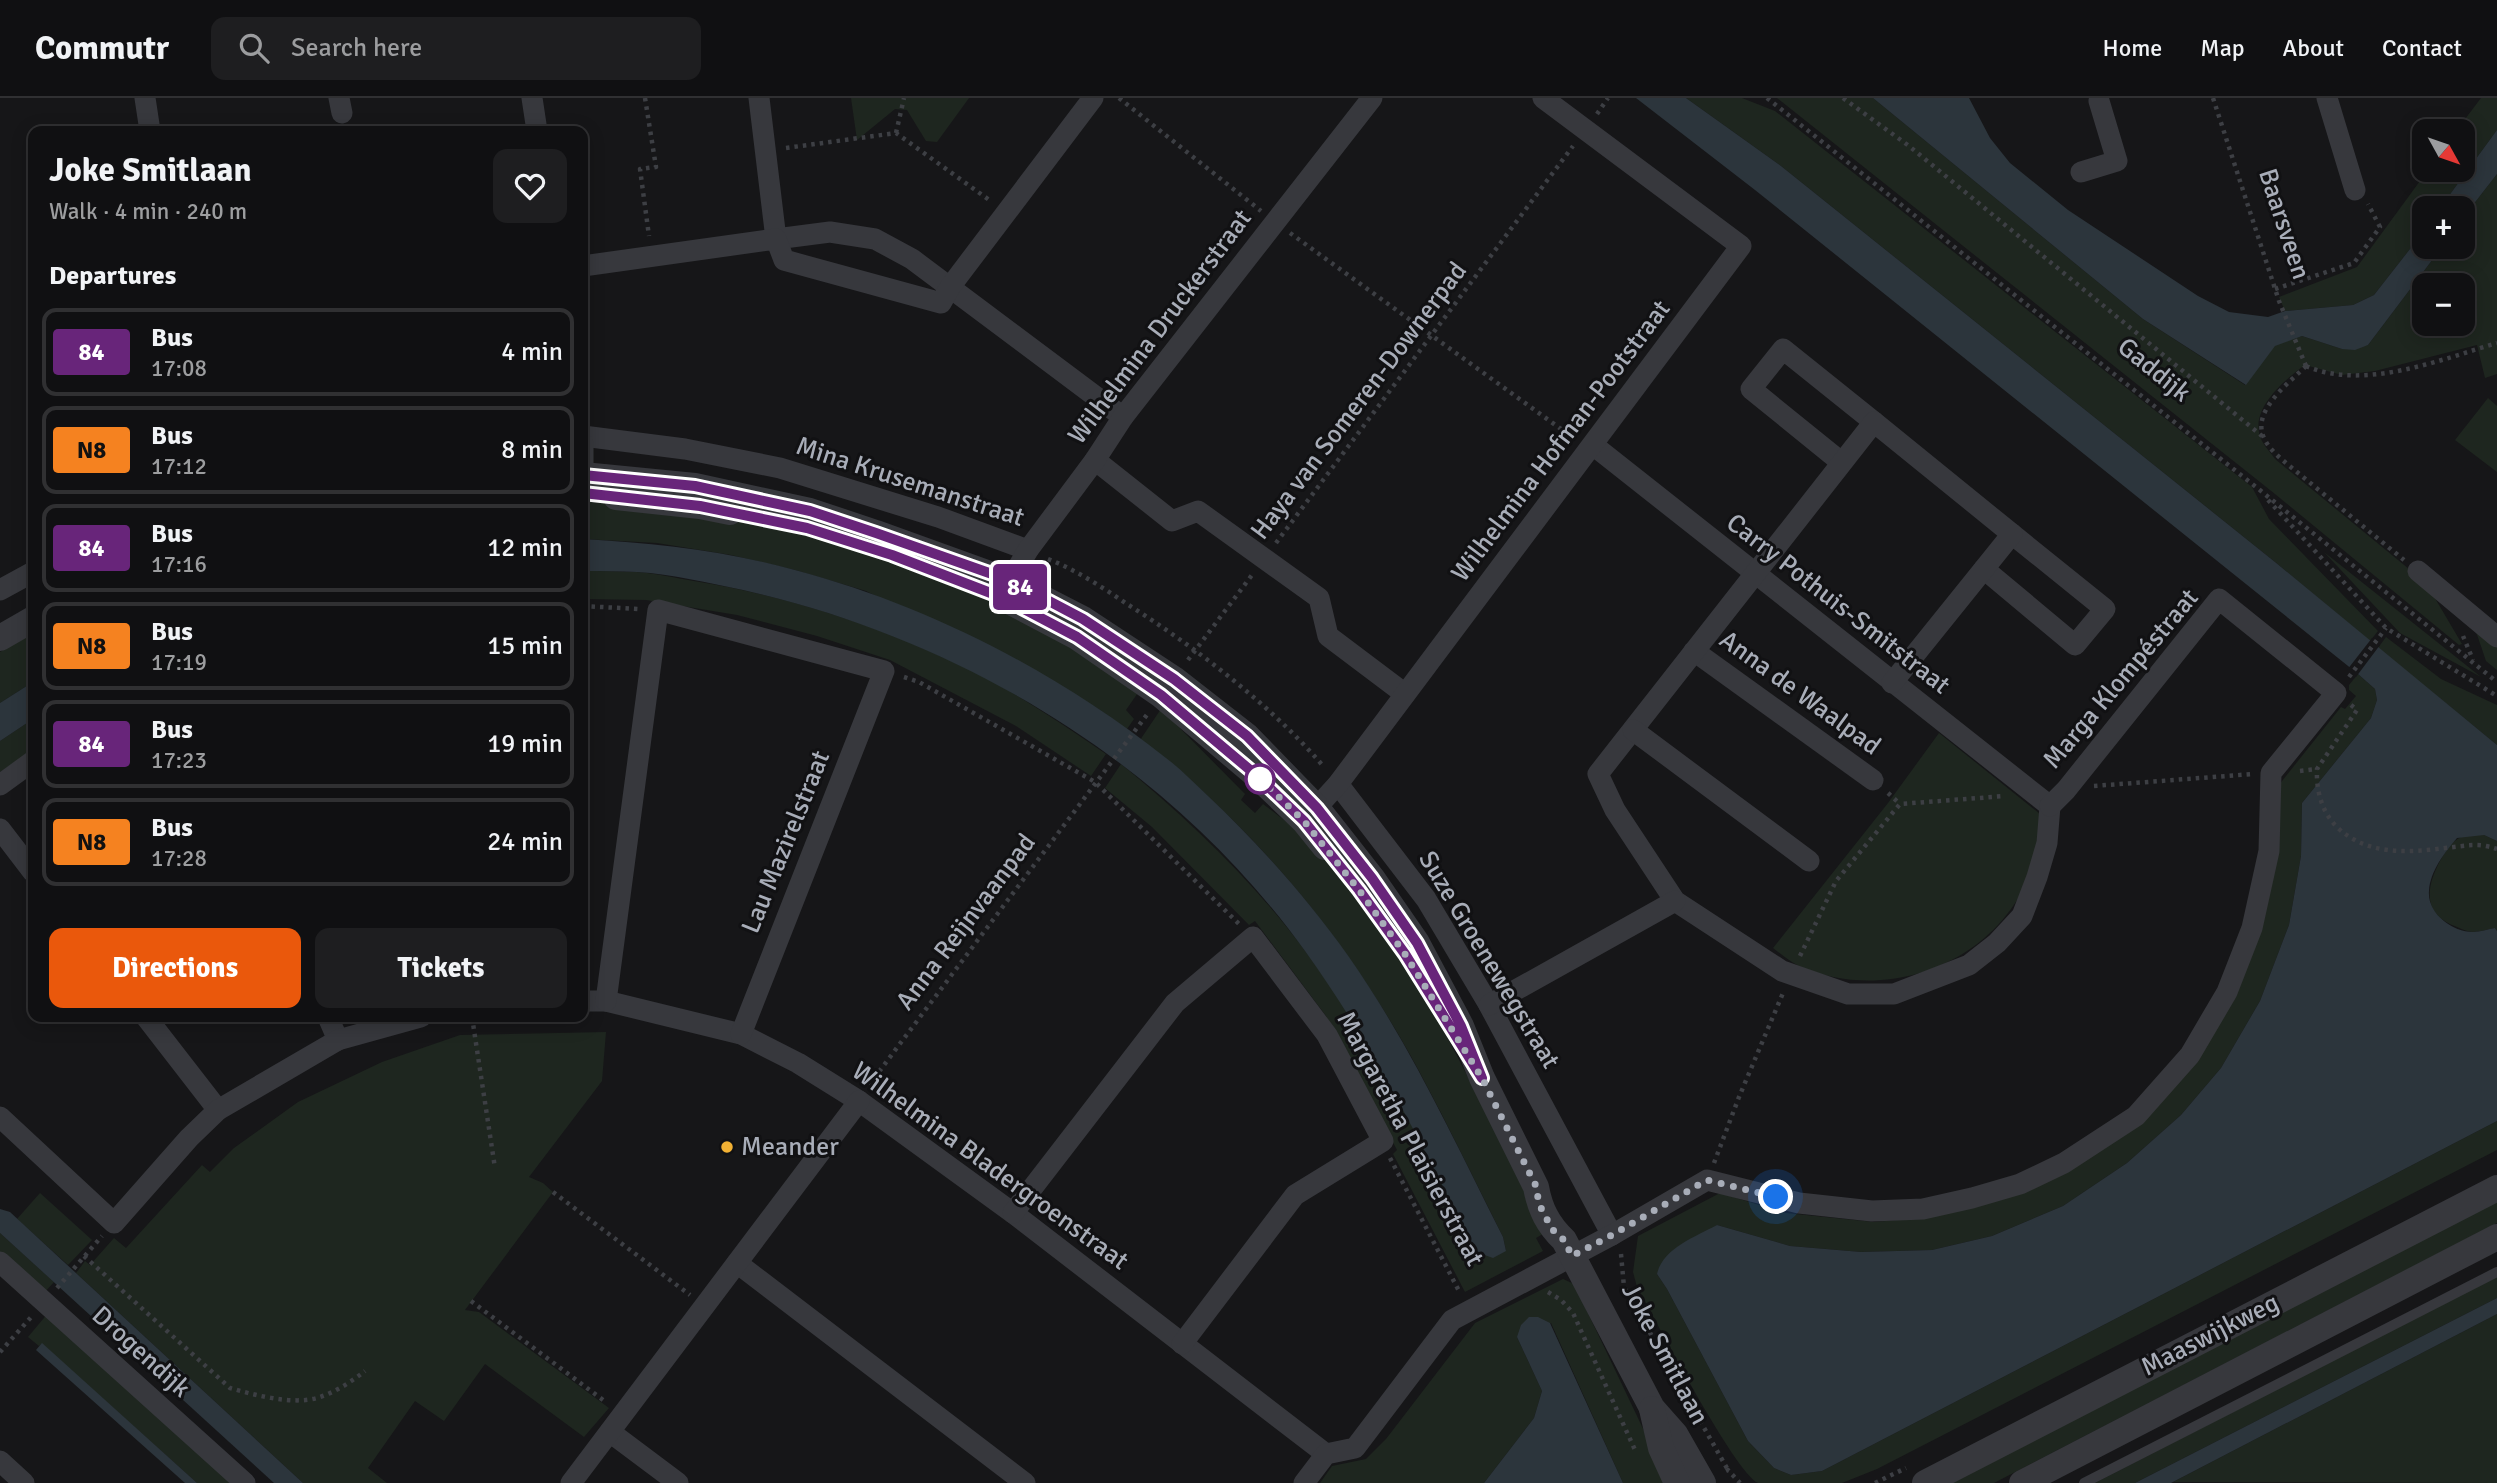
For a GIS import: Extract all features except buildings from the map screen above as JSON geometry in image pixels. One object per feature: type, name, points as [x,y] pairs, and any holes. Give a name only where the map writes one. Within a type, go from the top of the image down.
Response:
[{"type":"street","points":[[145,98],[149,126]]},
{"type":"street","points":[[532,98],[536,126]]},
{"type":"street","points":[[759,98],[776,239],[784,260],[941,303],[950,287],[1093,98]]},
{"type":"street","name":"Wilhelmina Druckerstraat","points":[[1005,589],[1028,550],[1095,460],[1123,417],[1372,98]]},
{"type":"street","points":[[1543,98],[1586,129]]},
{"type":"street","points":[[2327,98],[2354,190]]},
{"type":"street","points":[[2081,172],[2116,161],[2103,99]]},
{"type":"street","name":"Wilhelmina Hofman-Pootstraat","points":[[1310,814],[1338,784],[1741,246],[1586,129]]},
{"type":"street","points":[[588,265],[830,232],[875,239],[912,259],[1123,417]]},
{"type":"street","points":[[1841,462],[1751,388],[1783,349],[2105,609],[2075,645],[1984,569]]},
{"type":"street","points":[[1874,422],[1598,774],[1615,810],[1675,901],[1782,971],[1848,995],[1894,994],[1969,965],[1997,943],[2022,916],[2037,877],[2047,843],[2041,800]]},
{"type":"street","name":"Mina Krusemanstraat","points":[[588,437],[685,449],[780,468],[938,517],[1028,550]]},
{"type":"street","name":"Carry Pothuis-Smitstraat","points":[[1593,445],[2041,800]]},
{"type":"street","points":[[1095,460],[1172,521],[1198,511],[1319,598],[1328,636],[1405,694]]},
{"type":"street","name":"Joke Smitlaan","points":[[588,485],[807,528],[1005,589],[1083,619],[1174,679],[1247,736],[1310,814],[1359,890],[1405,954],[1482,1078],[1536,1186],[1548,1195],[1564,1224],[1568,1248],[1651,1408],[1661,1448],[1677,1483]]},
{"type":"street","points":[[1892,683],[2012,534]]},
{"type":"street","points":[[2418,571],[2497,637]]},
{"type":"street","points":[[0,590],[28,575]]},
{"type":"street","name":"Joke Smitlaan","points":[[1005,589],[1161,695],[1256,775],[1310,814]]},
{"type":"street","name":"Marga Klompéstraat","points":[[2041,800],[2066,790],[2219,599],[2340,687]]},
{"type":"street","points":[[606,1001],[658,610],[884,671]]},
{"type":"street","points":[[0,638],[28,622]]},
{"type":"street","name":"Anna de Waalpad","points":[[1694,651],[1873,780]]},
{"type":"street","name":"Lau Mazirelstraat","points":[[741,1034],[884,671]]},
{"type":"street","points":[[1304,1483],[1326,1454],[1355,1448],[1452,1320],[1532,1277],[1568,1248],[1612,1235],[1707,1180],[1799,1203],[1872,1211],[1923,1209],[2020,1184],[2064,1163],[2136,1116],[2190,1055],[2227,992],[2252,928],[2269,851],[2271,773],[2340,687]]},
{"type":"street","points":[[1633,730],[1809,861]]},
{"type":"street","points":[[0,785],[28,765]]},
{"type":"street","name":"Suze Groenewegstraat","points":[[1338,784],[1426,899],[1489,1005],[1612,1235]]},
{"type":"street","points":[[0,829],[28,865]]},
{"type":"street","points":[[1489,1005],[1675,901]]},
{"type":"street","points":[[1013,1213],[1175,1003],[1253,937]]},
{"type":"street","name":"Margaretha Plaisierstraat","points":[[1253,937],[1327,1035],[1383,1141]]},
{"type":"street","name":"Wilhelmina Bladergroenstraat","points":[[588,1001],[606,1001],[741,1034],[798,1063],[859,1101],[1013,1213],[1326,1454]]},
{"type":"street","points":[[150,1022],[218,1110]]},
{"type":"street","points":[[330,1022],[338,1040]]},
{"type":"street","points":[[0,1117],[114,1223],[189,1138],[218,1110],[338,1040],[403,1022]]},
{"type":"street","points":[[571,1483],[859,1101]]},
{"type":"street","points":[[1182,1344],[1295,1195],[1383,1141]]},
{"type":"street","name":"Maaswijkweg","points":[[1925,1483],[2497,1188]]},
{"type":"street","name":"Maaswijkweg","points":[[2022,1483],[2497,1237]]},
{"type":"street","name":"Drogendijk","points":[[0,1262],[245,1483]]},
{"type":"street","points":[[737,1263],[1026,1483]]},
{"type":"street","name":"Joke Smitlaan","points":[[1651,1408],[1675,1434],[1703,1483]]},
{"type":"street","points":[[616,1423],[678,1483]]},
{"type":"street","points":[[0,1461],[24,1483]]},
{"type":"lane","points":[[2084,1483],[2497,1272]]},
{"type":"path","points":[[645,98],[656,167],[640,169],[652,256]]},
{"type":"path","points":[[896,133],[904,98]]},
{"type":"path","points":[[1119,98],[1274,222],[1431,337],[1575,440],[1593,445]]},
{"type":"path","name":"Gaddijk","points":[[1765,98],[2256,487],[2497,682]]},
{"type":"path","name":"Gaddijk","points":[[1843,98],[1909,146],[2262,436],[2286,463],[2418,571]]},
{"type":"path","name":"Baarsveen","points":[[2213,98],[2279,301],[2306,366]]},
{"type":"path","name":"Haya van Someren-Downerpad","points":[[1174,679],[1586,129]]},
{"type":"path","points":[[765,151],[896,133],[1006,213]]},
{"type":"path","points":[[2275,289],[2354,263],[2380,227],[2366,202],[2354,190]]},
{"type":"path","points":[[2262,436],[2262,421],[2269,405],[2306,366],[2354,377],[2377,375],[2497,344]]},
{"type":"path","points":[[2256,487],[2386,628],[2497,696]]},
{"type":"path","name":"Mina Krusemanstraat","points":[[1028,550],[1059,563],[1103,588],[1195,650]]},
{"type":"path","points":[[588,606],[658,610]]},
{"type":"path","points":[[2455,625],[2463,636],[2473,663]]},
{"type":"path","points":[[2386,628],[2340,687],[2357,710],[2317,769],[2322,805],[2331,822],[2348,837],[2368,847],[2430,850],[2480,843],[2497,849]]},
{"type":"path","points":[[1195,650],[1269,712],[1310,751],[1338,784]]},
{"type":"path","points":[[884,671],[919,682],[1095,782],[1253,937]]},
{"type":"path","name":"Anna Reijnvaanpad","points":[[859,1101],[875,1074],[1139,725]]},
{"type":"path","points":[[2066,790],[2317,769]]},
{"type":"path","points":[[1707,1180],[1791,975],[1836,881],[1900,804],[2041,800]]},
{"type":"path","points":[[473,1022],[495,1168]]},
{"type":"path","name":"Margaretha Plaisierstraat","points":[[1383,1141],[1470,1311]]},
{"type":"path","points":[[553,1192],[705,1306]]},
{"type":"path","name":"Joke Smitlaan","points":[[1612,1235],[1622,1248],[1624,1287],[1728,1470]]},
{"type":"path","points":[[0,1352],[84,1256],[230,1388],[255,1396],[316,1398],[349,1383],[365,1371]]},
{"type":"path","points":[[1532,1277],[1573,1313],[1638,1457]]},
{"type":"path","points":[[471,1301],[616,1423]]},
{"type":"shaded area","points":[[851,98],[969,98],[937,142],[926,141],[907,110],[895,109],[857,140]]},
{"type":"shaded area","points":[[1636,98],[1686,98],[1781,166],[2275,562],[2497,745],[2497,841],[2484,835],[2457,838],[2435,869],[2429,899],[2442,920],[2457,929],[2476,932],[2495,928],[2497,931],[2497,1121],[1822,1471],[1791,1475],[1774,1468],[1748,1441],[1657,1274],[1666,1257],[1681,1244],[1717,1225],[1790,1246],[1861,1252],[1932,1250],[1992,1236],[2063,1206],[2127,1163],[2181,1115],[2221,1068],[2260,1001],[2289,925],[2301,856],[2302,803],[2371,718],[2377,700],[2375,689],[2358,674],[1755,190]]},
{"type":"shaded area","points":[[1686,98],[1742,98],[1775,111],[2252,487],[2269,519],[2378,631],[2370,641],[1781,166]]},
{"type":"shaded area","points":[[1777,98],[1873,98],[2143,319],[2245,385],[2275,345],[2302,336],[2342,349],[2368,345],[2412,287],[2412,336],[2475,336],[2475,273],[2422,273],[2433,259],[2475,259],[2475,202],[2497,174],[2497,374],[2485,378],[2477,345],[2375,371],[2342,375],[2305,365],[2278,388],[2263,408],[2259,419],[2262,441],[2275,459],[2426,583],[2462,644],[2459,645],[2275,494]]},
{"type":"shaded area","points":[[1873,98],[1969,98],[1990,138],[2010,163],[2068,210],[2198,296],[2229,312],[2268,317],[2285,311],[2353,305],[2374,295],[2412,246],[2412,259],[2433,259],[2422,273],[2412,273],[2412,287],[2368,345],[2355,350],[2342,349],[2302,336],[2275,346],[2246,385],[2143,319]]},
{"type":"shaded area","points":[[2481,98],[2497,98],[2497,130],[2475,160],[2475,119],[2465,119]]},
{"type":"shaded area","points":[[2497,130],[2497,174],[2475,202],[2475,196],[2449,196],[2459,182],[2475,182],[2475,160]]},
{"type":"shaded area","points":[[2419,182],[2459,182],[2449,196],[2412,196],[2412,246],[2374,295],[2353,305],[2285,311],[2279,297],[2357,267]]},
{"type":"shaded area","points":[[2488,398],[2497,406],[2497,472],[2455,440]]},
{"type":"shaded area","points":[[588,497],[688,507],[773,523],[856,545],[938,575],[1019,613],[1142,687],[1126,710],[1134,719],[1127,729],[1094,706],[866,591],[731,555],[657,543],[588,539]]},
{"type":"shaded area","points":[[588,539],[664,546],[743,558],[795,570],[895,602],[990,645],[1036,670],[1081,697],[1172,762],[1264,852],[1349,957],[1392,1024],[1431,1094],[1503,1237],[1506,1251],[1493,1258],[1476,1252],[1375,1060],[1305,951],[1252,884],[1192,823],[1127,768],[1057,720],[982,677],[905,641],[825,612],[743,590],[690,579],[624,571],[588,571]]},
{"type":"shaded area","points":[[2324,552],[2481,677],[2400,633]]},
{"type":"shaded area","points":[[588,571],[643,573],[732,588],[846,618],[919,647],[990,680],[1106,754],[1091,776],[1016,726],[890,660],[817,636],[737,615],[646,600],[588,599]]},
{"type":"shaded area","points":[[2472,620],[2497,640],[2497,670],[2486,661]]},
{"type":"shaded area","points":[[28,636],[28,685],[0,703],[0,652]]},
{"type":"shaded area","points":[[2386,637],[2441,679],[2497,705],[2497,745],[2378,648]]},
{"type":"shaded area","points":[[2358,674],[2375,689],[2377,700],[2371,718],[2302,803],[2301,856],[2289,925],[2260,1001],[2221,1068],[2181,1115],[2127,1163],[2063,1206],[1992,1236],[1932,1250],[1861,1252],[1790,1246],[1717,1225],[1657,1274],[1748,1441],[1774,1468],[1791,1475],[1822,1471],[2497,1121],[2497,1150],[1877,1469],[1842,1483],[1758,1483],[1747,1473],[1714,1425],[1637,1287],[1633,1272],[1638,1236],[1720,1193],[1786,1213],[1874,1222],[1920,1218],[2120,1136],[2237,988],[2278,786],[2341,707],[2345,709],[2356,696],[2349,690],[2349,685]]},
{"type":"shaded area","points":[[28,685],[28,722],[0,741],[0,703]]},
{"type":"shaded area","points":[[1161,709],[1245,794],[1241,800],[1255,813],[1263,804],[1309,839],[1349,887],[1405,965],[1444,1031],[1548,1231],[1536,1238],[1543,1251],[1465,1292],[1393,1154],[1397,1150],[1326,1016],[1255,921],[1249,925],[1152,827],[1105,788],[1121,764],[1194,828],[1262,898],[1303,948],[1375,1058],[1476,1252],[1506,1251],[1503,1237],[1419,1071],[1353,964],[1303,897],[1247,834],[1189,779],[1140,740]]},
{"type":"shaded area","points":[[28,722],[28,753],[0,772],[0,741]]},
{"type":"shaded area","points":[[1939,733],[2040,814],[2032,870],[2012,908],[1990,933],[1963,954],[1932,969],[1900,978],[1866,980],[1832,977],[1792,962],[1773,948],[1888,803]]},
{"type":"shaded area","points":[[2466,835],[2484,835],[2497,841],[2497,931],[2495,928],[2471,932],[2446,922],[2438,916],[2430,900],[2435,871],[2451,845]]},
{"type":"shaded area","points":[[606,1032],[602,1081],[529,1177],[543,1183],[553,1192],[465,1310],[479,1312],[609,1408],[584,1437],[485,1364],[444,1421],[415,1401],[368,1468],[387,1483],[303,1483],[76,1273],[85,1261],[90,1265],[114,1238],[126,1248],[202,1165],[210,1172],[234,1148],[298,1102],[382,1062],[460,1035]]},
{"type":"shaded area","points":[[40,1193],[92,1240],[68,1265],[17,1219]]},
{"type":"shaded area","points":[[2497,1201],[2497,1223],[1994,1483],[1951,1483]]},
{"type":"shaded area","points":[[0,1209],[10,1212],[303,1483],[274,1483],[0,1233]]},
{"type":"shaded area","points":[[0,1233],[54,1282],[43,1294],[0,1255]]},
{"type":"shaded area","points":[[2497,1276],[2497,1298],[2135,1483],[2095,1483]]},
{"type":"shaded area","points":[[1563,1279],[1574,1284],[1669,1483],[1623,1483],[1551,1323],[1517,1337],[1542,1391],[1534,1418],[1484,1483],[1320,1483],[1332,1466],[1366,1459],[1386,1439],[1475,1323]]},
{"type":"shaded area","points":[[2497,1298],[2497,1314],[2171,1483],[2135,1483]]},
{"type":"shaded area","points":[[49,1312],[238,1483],[197,1483],[42,1344],[39,1346],[28,1337]]},
{"type":"shaded area","points":[[2497,1314],[2497,1483],[2173,1482]]},
{"type":"shaded area","points":[[1529,1317],[1538,1317],[1550,1323],[1623,1483],[1484,1483],[1534,1418],[1542,1391],[1517,1337],[1521,1325]]},
{"type":"shaded area","points":[[42,1343],[197,1483],[185,1483],[36,1350]]},
{"type":"pier","points":[[2372,638],[2380,645],[2356,677],[2347,670]]},
{"type":"bus line","name":"84","points":[[588,475],[695,486],[810,511],[876,533],[1009,580],[1083,619],[1174,679],[1247,736],[1317,808],[1372,878],[1417,943],[1461,1026],[1482,1078],[1405,954],[1304,821],[1256,775],[1161,695],[1077,637],[1001,597],[892,555],[807,528],[700,506],[588,494]]},
{"type":"place","name":"Meander","points":[[727,1147]]},
{"type":"route","points":[[1260,779],[1256,775],[1304,821],[1405,954],[1482,1078],[1536,1186],[1539,1204],[1552,1229],[1564,1240],[1572,1256],[1707,1180],[1776,1197]]}]
